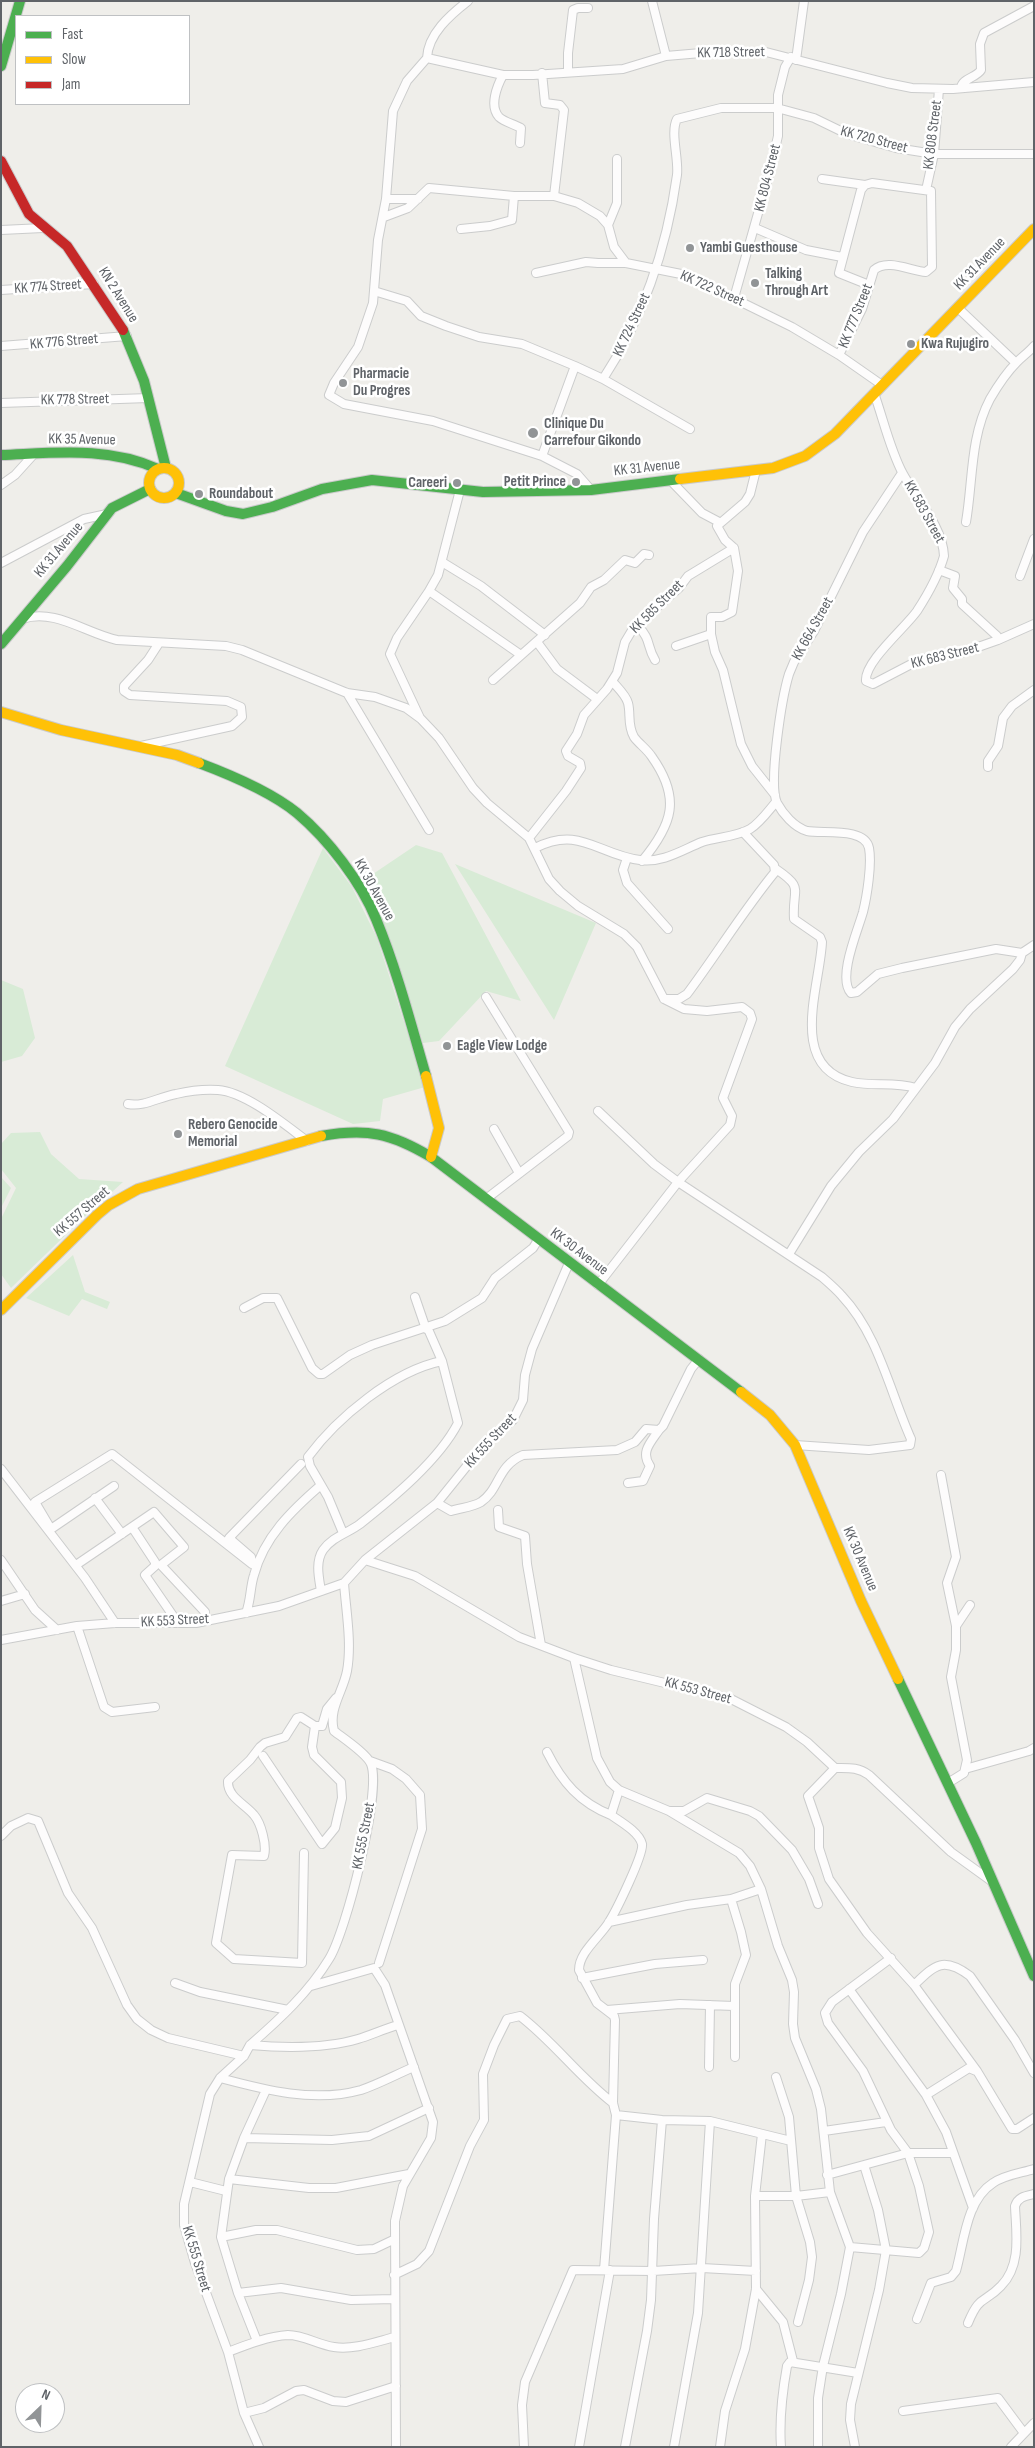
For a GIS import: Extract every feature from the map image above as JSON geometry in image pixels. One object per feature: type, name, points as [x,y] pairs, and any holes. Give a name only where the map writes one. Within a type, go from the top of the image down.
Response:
[{"type":"main road","points":[[16,15],[20,1]]},
{"type":"main road","points":[[1,66],[15,18]]},
{"type":"main road","name":"KN 2 Avenue","points":[[1,161],[30,214],[43,228],[66,246],[94,284],[127,336],[135,354],[149,398],[162,469]]},
{"type":"main road","name":"KK 31 Avenue","points":[[176,493],[226,511],[243,514],[265,509],[316,490],[372,480],[483,492],[592,490],[756,470],[796,460],[817,449],[835,434],[1034,229]]},
{"type":"main road","name":"KK 35 Avenue","points":[[1,455],[124,456],[144,461],[162,469]]},
{"type":"main road","points":[[162,469],[174,472],[178,478],[179,485],[176,493],[170,497],[162,498],[155,495],[150,489],[150,477],[162,469]]},
{"type":"main road","name":"KK 31 Avenue","points":[[1,644],[67,566],[107,514],[118,504],[150,489]]},
{"type":"main road","name":"KK 30 Avenue","points":[[1,712],[61,730],[177,755],[238,777],[296,812],[326,841],[354,879],[376,918],[415,1037],[436,1109],[439,1128],[431,1157],[770,1415],[795,1445],[865,1608],[994,1883],[1034,1976]]},
{"type":"main road","name":"KK 557 Street","points":[[1,1310],[97,1215],[123,1196],[138,1189],[350,1130],[369,1130],[385,1133],[407,1142],[431,1157]]},
{"type":"street","points":[[468,1],[437,30],[431,42],[427,58],[407,81],[393,111],[384,217],[378,240],[374,291],[368,320],[358,347],[334,383],[329,395],[344,404],[433,421],[542,456],[577,474],[592,490]]},
{"type":"street","points":[[652,1],[666,56]]},
{"type":"street","name":"KK 804 Street","points":[[734,298],[755,228],[778,136],[777,108],[781,80],[794,58],[804,1]]},
{"type":"street","points":[[961,88],[963,82],[981,70],[980,44],[984,33],[1034,6]]},
{"type":"street","points":[[568,72],[568,52],[574,10],[588,8]]},
{"type":"street","name":"KK 718 Street","points":[[427,58],[503,74],[623,69],[666,56],[748,51],[766,52],[794,58],[887,83],[939,89],[1034,82]]},
{"type":"street","points":[[542,73],[545,103],[560,105],[564,110],[554,196]]},
{"type":"street","points":[[503,74],[494,98],[496,111],[506,122],[521,128],[520,143]]},
{"type":"street","name":"KK 808 Street","points":[[822,179],[926,190],[934,154],[939,89]]},
{"type":"street","name":"KK 720 Street","points":[[655,270],[670,212],[677,175],[678,160],[675,136],[677,119],[721,108],[777,108],[814,118],[847,134],[896,148],[934,154],[1034,154]]},
{"type":"street","points":[[608,226],[617,203],[617,159]]},
{"type":"street","points":[[865,185],[861,190],[842,257],[840,271],[841,275],[869,285]]},
{"type":"street","points":[[384,217],[408,208],[428,188],[514,196],[554,196],[585,206],[600,216],[608,226],[614,247],[626,264]]},
{"type":"street","name":"KK 777 Street","points":[[840,355],[862,309],[874,270],[879,267],[902,266],[926,272],[932,267],[931,191],[926,190]]},
{"type":"street","points":[[461,229],[490,226],[512,220],[514,196]]},
{"type":"street","points":[[386,199],[418,199]]},
{"type":"street","points":[[1,230],[43,228]]},
{"type":"street","points":[[755,228],[806,250],[842,257]]},
{"type":"street","name":"KK 722 Street","points":[[536,273],[586,262],[626,264],[686,275],[769,315],[840,355],[882,385]]},
{"type":"street","name":"KK 724 Street","points":[[603,379],[640,311],[655,270]]},
{"type":"street","name":"KK 774 Street","points":[[1,290],[94,284]]},
{"type":"street","points":[[374,291],[407,301],[421,316],[446,326],[479,337],[522,344],[575,366],[603,379],[690,429]]},
{"type":"street","points":[[958,308],[1016,363]]},
{"type":"street","name":"KK 776 Street","points":[[1,346],[127,336]]},
{"type":"street","points":[[966,522],[971,490],[973,447],[990,398],[1016,363],[1033,349]]},
{"type":"street","points":[[542,456],[575,366]]},
{"type":"street","name":"KK 583 Street","points":[[867,673],[884,648],[916,612],[939,570],[944,556],[944,548],[927,512],[902,473],[874,393]]},
{"type":"street","name":"KK 778 Street","points":[[1,403],[149,398]]},
{"type":"street","points":[[1,485],[16,475],[34,454]]},
{"type":"street","points":[[756,470],[750,494],[745,502],[719,522],[718,528],[734,548],[738,571],[732,612],[728,615],[711,617],[711,634],[723,670],[737,732],[746,757],[792,822],[798,827],[807,830],[856,835],[866,840],[869,848],[866,898],[849,954],[846,985],[851,993],[857,992],[878,974],[990,950],[1022,953],[1034,945]]},
{"type":"street","name":"KK 664 Street","points":[[776,798],[775,763],[789,674],[794,662],[814,632],[863,532],[902,473]]},
{"type":"street","points":[[672,481],[702,514],[719,522]]},
{"type":"street","points":[[421,719],[390,654],[397,638],[438,575],[460,490]]},
{"type":"street","points":[[1,563],[84,519],[107,514]]},
{"type":"street","points":[[1020,576],[1034,539]]},
{"type":"street","name":"KK 585 Street","points":[[528,838],[566,791],[581,768],[580,763],[568,756],[566,751],[577,734],[584,715],[612,681],[620,665],[625,642],[637,625],[679,588],[688,576],[734,548]]},
{"type":"street","points":[[493,680],[580,603],[591,587],[604,580],[624,560],[635,563],[644,554],[649,555]]},
{"type":"street","points":[[442,562],[489,591],[545,635]]},
{"type":"street","points":[[939,570],[955,576],[954,588],[962,599],[962,604],[997,636],[998,640]]},
{"type":"street","points":[[429,591],[521,656]]},
{"type":"street","points":[[21,620],[38,615],[60,619],[110,639],[207,644],[242,650],[348,693],[399,704],[421,719],[439,738],[474,788],[487,803],[528,838],[535,848],[549,879],[560,891],[578,906],[624,934],[637,947],[664,999],[684,1009],[707,1010],[742,1007],[750,1013],[752,1019],[723,1098],[732,1116],[732,1121],[678,1182],[598,1285]]},
{"type":"street","name":"KK 683 Street","points":[[867,673],[866,681],[873,684],[921,659],[961,653],[998,640],[1034,624]]},
{"type":"street","points":[[637,625],[650,641],[650,651],[655,660]]},
{"type":"street","points":[[676,646],[711,634]]},
{"type":"street","points":[[136,747],[232,726],[242,717],[241,706],[227,701],[130,695],[124,691],[124,686],[148,660],[159,642]]},
{"type":"street","points":[[537,642],[557,669],[598,699]]},
{"type":"street","points":[[612,681],[627,700],[629,725],[634,736],[651,755],[669,789],[670,816],[657,844],[642,861]]},
{"type":"street","points":[[988,767],[988,761],[998,746],[1003,718],[1012,706],[1034,690]]},
{"type":"street","points":[[348,693],[429,830]]},
{"type":"street","points":[[535,848],[558,838],[571,839],[627,858],[654,861],[681,852],[702,842],[751,829],[776,798]]},
{"type":"street","points":[[743,832],[776,869],[794,883],[796,888],[793,900],[794,919],[820,937],[822,942],[811,1010],[813,1040],[826,1069],[835,1077],[860,1084],[888,1083],[916,1088]]},
{"type":"street","points":[[627,858],[623,870],[627,883],[668,929]]},
{"type":"street","points":[[664,999],[679,999],[687,994],[728,939],[747,906],[776,869]]},
{"type":"street","points":[[789,1254],[831,1186],[860,1152],[893,1119],[916,1088],[961,1019],[1013,969],[1020,960],[1022,953]]},
{"type":"street","points":[[486,997],[568,1132],[568,1136],[486,1199]]},
{"type":"street","points":[[128,1104],[137,1106],[187,1092],[217,1090],[229,1092],[263,1110],[307,1141]]},
{"type":"street","points":[[598,1111],[654,1164],[678,1182],[789,1254],[822,1278],[843,1296],[861,1322],[883,1366],[911,1439],[910,1445],[869,1450],[795,1445]]},
{"type":"street","points":[[494,1129],[519,1173]]},
{"type":"street","points":[[244,1308],[263,1298],[277,1298],[285,1310],[312,1368],[319,1374],[323,1374],[350,1355],[372,1344],[427,1329],[445,1322],[482,1298],[495,1278],[533,1248],[538,1240]]},
{"type":"street","name":"KK 555 Street","points":[[344,1582],[365,1560],[437,1504],[479,1450],[514,1420],[519,1410],[532,1349],[569,1263]]},
{"type":"street","points":[[321,1591],[318,1563],[322,1551],[343,1533],[358,1525],[409,1481],[452,1434],[458,1423],[442,1361],[415,1297]]},
{"type":"street","points":[[628,1483],[643,1481],[649,1471],[650,1466],[646,1460],[646,1450],[663,1426],[698,1359]]},
{"type":"street","points":[[343,1533],[310,1466],[308,1457],[347,1416],[375,1393],[406,1374],[442,1361]]},
{"type":"street","points":[[437,1504],[451,1511],[480,1503],[487,1497],[512,1460],[523,1455],[617,1450],[635,1442],[646,1429],[659,1430]]},
{"type":"street","points":[[114,1486],[51,1529],[35,1502],[112,1454],[252,1564],[251,1557],[229,1538],[301,1464]]},
{"type":"street","points":[[1,1469],[85,1578],[115,1623]]},
{"type":"street","points":[[941,1475],[956,1557],[948,1583],[956,1626],[952,1685],[967,1760],[965,1769],[959,1777],[948,1784]]},
{"type":"street","points":[[246,1613],[251,1599],[254,1576],[263,1550],[298,1505],[321,1485]]},
{"type":"street","points":[[95,1498],[122,1534]]},
{"type":"street","points":[[498,1510],[499,1527],[525,1536],[527,1564],[541,1645]]},
{"type":"street","points":[[79,1563],[154,1512],[184,1547],[161,1565],[205,1612]]},
{"type":"street","points":[[132,1527],[156,1562],[155,1566],[145,1575],[178,1623]]},
{"type":"street","points":[[1,1560],[35,1610],[57,1630]]},
{"type":"street","name":"KK 553 Street","points":[[365,1560],[415,1576],[519,1637],[574,1658],[611,1670],[731,1699],[786,1727],[807,1742],[835,1768]]},
{"type":"street","points":[[344,1582],[347,1673],[333,1716],[334,1731],[370,1761],[392,1769],[406,1779],[420,1795],[422,1829],[379,1963]]},
{"type":"street","name":"KK 553 Street","points":[[1,1640],[77,1626],[115,1623],[196,1623],[279,1606],[344,1582]]},
{"type":"street","points":[[1,1601],[25,1594]]},
{"type":"street","points":[[956,1626],[970,1605]]},
{"type":"street","points":[[77,1626],[104,1707],[112,1712],[155,1707]]},
{"type":"street","points":[[574,1658],[597,1758],[610,1782],[619,1790],[669,1811],[739,1853],[750,1866],[762,1889],[778,1946],[792,1980],[795,2038],[816,2089],[824,2131],[830,2192],[850,2247],[842,2294],[823,2366],[818,2398],[818,2447]]},
{"type":"street","points":[[304,1853],[302,1963],[234,1958],[216,1942],[232,1855],[264,1856],[266,1847],[255,1816],[235,1798],[228,1781],[265,1743],[285,1737],[297,1718],[301,1717],[315,1726],[322,1726],[328,1709],[338,1696]]},
{"type":"street","points":[[263,1756],[322,1844],[335,1828],[342,1798],[341,1782],[314,1755],[312,1747],[315,1726]]},
{"type":"street","points":[[965,1769],[1034,1748]]},
{"type":"street","points":[[547,1752],[556,1771],[581,1799],[596,1809],[611,1815],[635,1833],[642,1844],[642,1854],[610,1922],[591,1944],[579,1965],[582,1978],[597,2003],[616,2020],[613,2103],[616,2115],[607,2270],[579,2447]]},
{"type":"street","name":"KK 555 Street","points":[[259,2447],[244,2413],[228,2352],[195,2263],[184,2225],[184,2204],[210,2094],[220,2078],[244,2056],[250,2045],[311,1986],[336,1946],[358,1868],[371,1805],[373,1770],[370,1761]]},
{"type":"street","points":[[994,1883],[951,1852],[862,1769],[835,1768],[808,1796],[819,1828],[819,1848],[829,1879],[867,1933],[914,1985],[976,2071],[1012,2129],[1017,2130],[1034,2118]]},
{"type":"street","points":[[611,1815],[619,1790]]},
{"type":"street","points":[[669,1811],[684,1811],[707,1798],[750,1811],[759,1816],[792,1850],[809,1879],[818,1904]]},
{"type":"street","points":[[1,1836],[11,1826],[28,1818],[38,1821],[68,1893],[92,1928],[119,1989],[137,2019],[151,2030],[168,2038],[244,2056]]},
{"type":"street","points":[[610,1922],[730,1898],[762,1889]]},
{"type":"street","points":[[730,1898],[746,1955],[735,1984],[735,2057]]},
{"type":"street","points":[[850,2247],[922,2251],[928,2232],[919,2186],[908,2153],[886,2122],[863,2071],[828,2022],[825,2013],[832,2002],[891,1958]]},
{"type":"street","points":[[582,1978],[654,1964],[703,1960]]},
{"type":"street","points":[[914,1985],[933,1967],[939,1964],[963,1971],[970,1976],[1015,2040],[1034,2072]]},
{"type":"street","points":[[311,1986],[374,1968],[385,1985],[433,2122],[431,2138],[409,2174],[399,2199],[393,2240],[396,2447]]},
{"type":"street","points":[[175,1983],[200,1992],[288,2010]]},
{"type":"street","points":[[849,1989],[926,2094],[946,2132],[973,2208]]},
{"type":"street","points":[[607,2010],[680,2004],[734,2006]]},
{"type":"street","points":[[709,2067],[710,2005]]},
{"type":"street","points":[[394,2275],[417,2264],[429,2251],[470,2146],[484,2120],[483,2074],[494,2045],[507,2019],[520,2016],[534,2026],[590,2085],[613,2103]]},
{"type":"street","points":[[250,2045],[335,2043],[356,2039],[398,2024]]},
{"type":"street","points":[[220,2078],[266,2090],[300,2095],[333,2094],[361,2090],[414,2067]]},
{"type":"street","points":[[926,2094],[969,2068],[976,2071]]},
{"type":"street","points":[[776,2077],[789,2117],[796,2196],[810,2242],[812,2257],[809,2280],[798,2322]]},
{"type":"street","points":[[257,2341],[238,2293],[221,2237],[229,2180],[244,2138],[266,2090]]},
{"type":"street","points":[[244,2138],[332,2140],[368,2136],[429,2108]]},
{"type":"street","points":[[616,2115],[662,2120],[710,2121],[791,2141]]},
{"type":"street","points":[[625,2447],[647,2330],[653,2272],[654,2219],[662,2120]]},
{"type":"street","points":[[674,2447],[698,2313],[710,2121]]},
{"type":"street","points":[[824,2131],[886,2122]]},
{"type":"street","points":[[720,2447],[725,2411],[745,2349],[756,2289],[755,2196],[762,2134]]},
{"type":"street","points":[[827,2175],[908,2153],[953,2152]]},
{"type":"street","points":[[855,2447],[850,2420],[858,2373],[879,2290],[886,2250],[878,2210],[864,2165]]},
{"type":"street","points":[[917,2319],[931,2283],[950,2277],[956,2272],[973,2208],[978,2197],[994,2182],[1034,2169]]},
{"type":"street","points":[[229,2180],[309,2188],[336,2188],[409,2174]]},
{"type":"street","points":[[190,2182],[226,2191]]},
{"type":"street","points":[[755,2196],[796,2196],[830,2192]]},
{"type":"street","points":[[968,2323],[980,2300],[1001,2286],[1007,2278],[1016,2252],[1015,2206],[1017,2200],[1034,2194]]},
{"type":"street","points":[[221,2237],[256,2230],[277,2230],[357,2250],[374,2249],[393,2240]]},
{"type":"street","points":[[524,2447],[522,2405],[525,2382],[570,2274],[576,2269],[653,2272],[702,2268],[756,2271]]},
{"type":"street","points":[[238,2293],[281,2288],[351,2300],[394,2298]]},
{"type":"street","points":[[756,2289],[783,2322],[793,2362]]},
{"type":"street","points":[[228,2352],[257,2341],[292,2336],[319,2344],[350,2348],[395,2337]]},
{"type":"street","points":[[781,2447],[781,2400],[787,2366],[793,2362],[858,2373]]},
{"type":"street","points":[[244,2413],[264,2408],[296,2390],[304,2390],[333,2401],[346,2402],[396,2386]]},
{"type":"street","points":[[903,2411],[998,2398],[1024,2433]]},
{"type":"street","points":[[1011,2447],[1034,2423]]},
{"type":"green space","points":[[416,845],[442,853],[521,1001],[486,991],[439,1041],[423,1043],[367,878]]},
{"type":"green space","points":[[323,848],[352,887],[377,938],[425,1087],[383,1099],[380,1121],[353,1124],[225,1066]]},
{"type":"green space","points":[[455,864],[596,923],[554,1020]]},
{"type":"green space","points":[[1,980],[23,989],[35,1038],[22,1056],[1,1062]]},
{"type":"green space","points":[[40,1132],[51,1154],[79,1179],[123,1182],[11,1288],[1,1274],[1,1219],[16,1188],[1,1169],[1,1144],[11,1133]]},
{"type":"green space","points":[[1,1177],[11,1188],[1,1208]]},
{"type":"green space","points":[[73,1255],[85,1292],[110,1302],[107,1309],[82,1299],[69,1316],[26,1298]]},
{"type":"traffic: fast","points":[[16,15],[20,1]]},
{"type":"traffic: fast","points":[[1,66],[15,18]]},
{"type":"traffic: fast","points":[[123,330],[144,381],[166,468]]},
{"type":"traffic: fast","points":[[1,455],[61,452],[100,454],[120,457],[158,469]]},
{"type":"traffic: fast","points":[[176,493],[226,511],[243,514],[272,507],[322,489],[372,480],[483,492],[591,490],[680,479]]},
{"type":"traffic: fast","points":[[1,644],[67,566],[112,508],[150,489]]},
{"type":"traffic: fast","points":[[199,763],[250,784],[297,813],[332,848],[353,876],[370,905],[384,938],[426,1076]]},
{"type":"traffic: fast","points":[[321,1136],[352,1133],[378,1134],[403,1142],[431,1157],[741,1392]]},
{"type":"traffic: fast","points":[[898,1679],[976,1843],[1034,1976]]},
{"type":"traffic: slow","points":[[680,479],[773,468],[805,456],[835,434],[1034,229]]},
{"type":"traffic: slow","points":[[164,468],[175,472],[179,483],[175,494],[164,498],[153,494],[149,483],[153,472],[164,468]]},
{"type":"traffic: slow","points":[[1,712],[61,730],[177,755],[199,763]]},
{"type":"traffic: slow","points":[[426,1076],[439,1128],[431,1157]]},
{"type":"traffic: slow","points":[[1,1310],[97,1215],[109,1205],[138,1189],[321,1136]]},
{"type":"traffic: slow","points":[[741,1392],[770,1415],[795,1445],[861,1601],[898,1679]]},
{"type":"traffic: jam","points":[[1,161],[29,214],[67,246],[123,330]]},
{"type":"place","name":"Yambi Guesthouse","points":[[690,248]]},
{"type":"place","name":"Talking Through Art","points":[[755,283]]},
{"type":"place","name":"Kwa Rujugiro","points":[[911,344]]},
{"type":"place","name":"Pharmacie Du Progres","points":[[343,383]]},
{"type":"place","name":"Clinique Du Carrefour Gikondo","points":[[533,433]]},
{"type":"place","name":"Petit Prince","points":[[576,482]]},
{"type":"place","name":"Careeri","points":[[457,483]]},
{"type":"place","name":"Roundabout","points":[[199,494]]},
{"type":"place","name":"Eagle View Lodge","points":[[447,1046]]},
{"type":"place","name":"Rebero Genocide Memorial","points":[[178,1134]]}]
